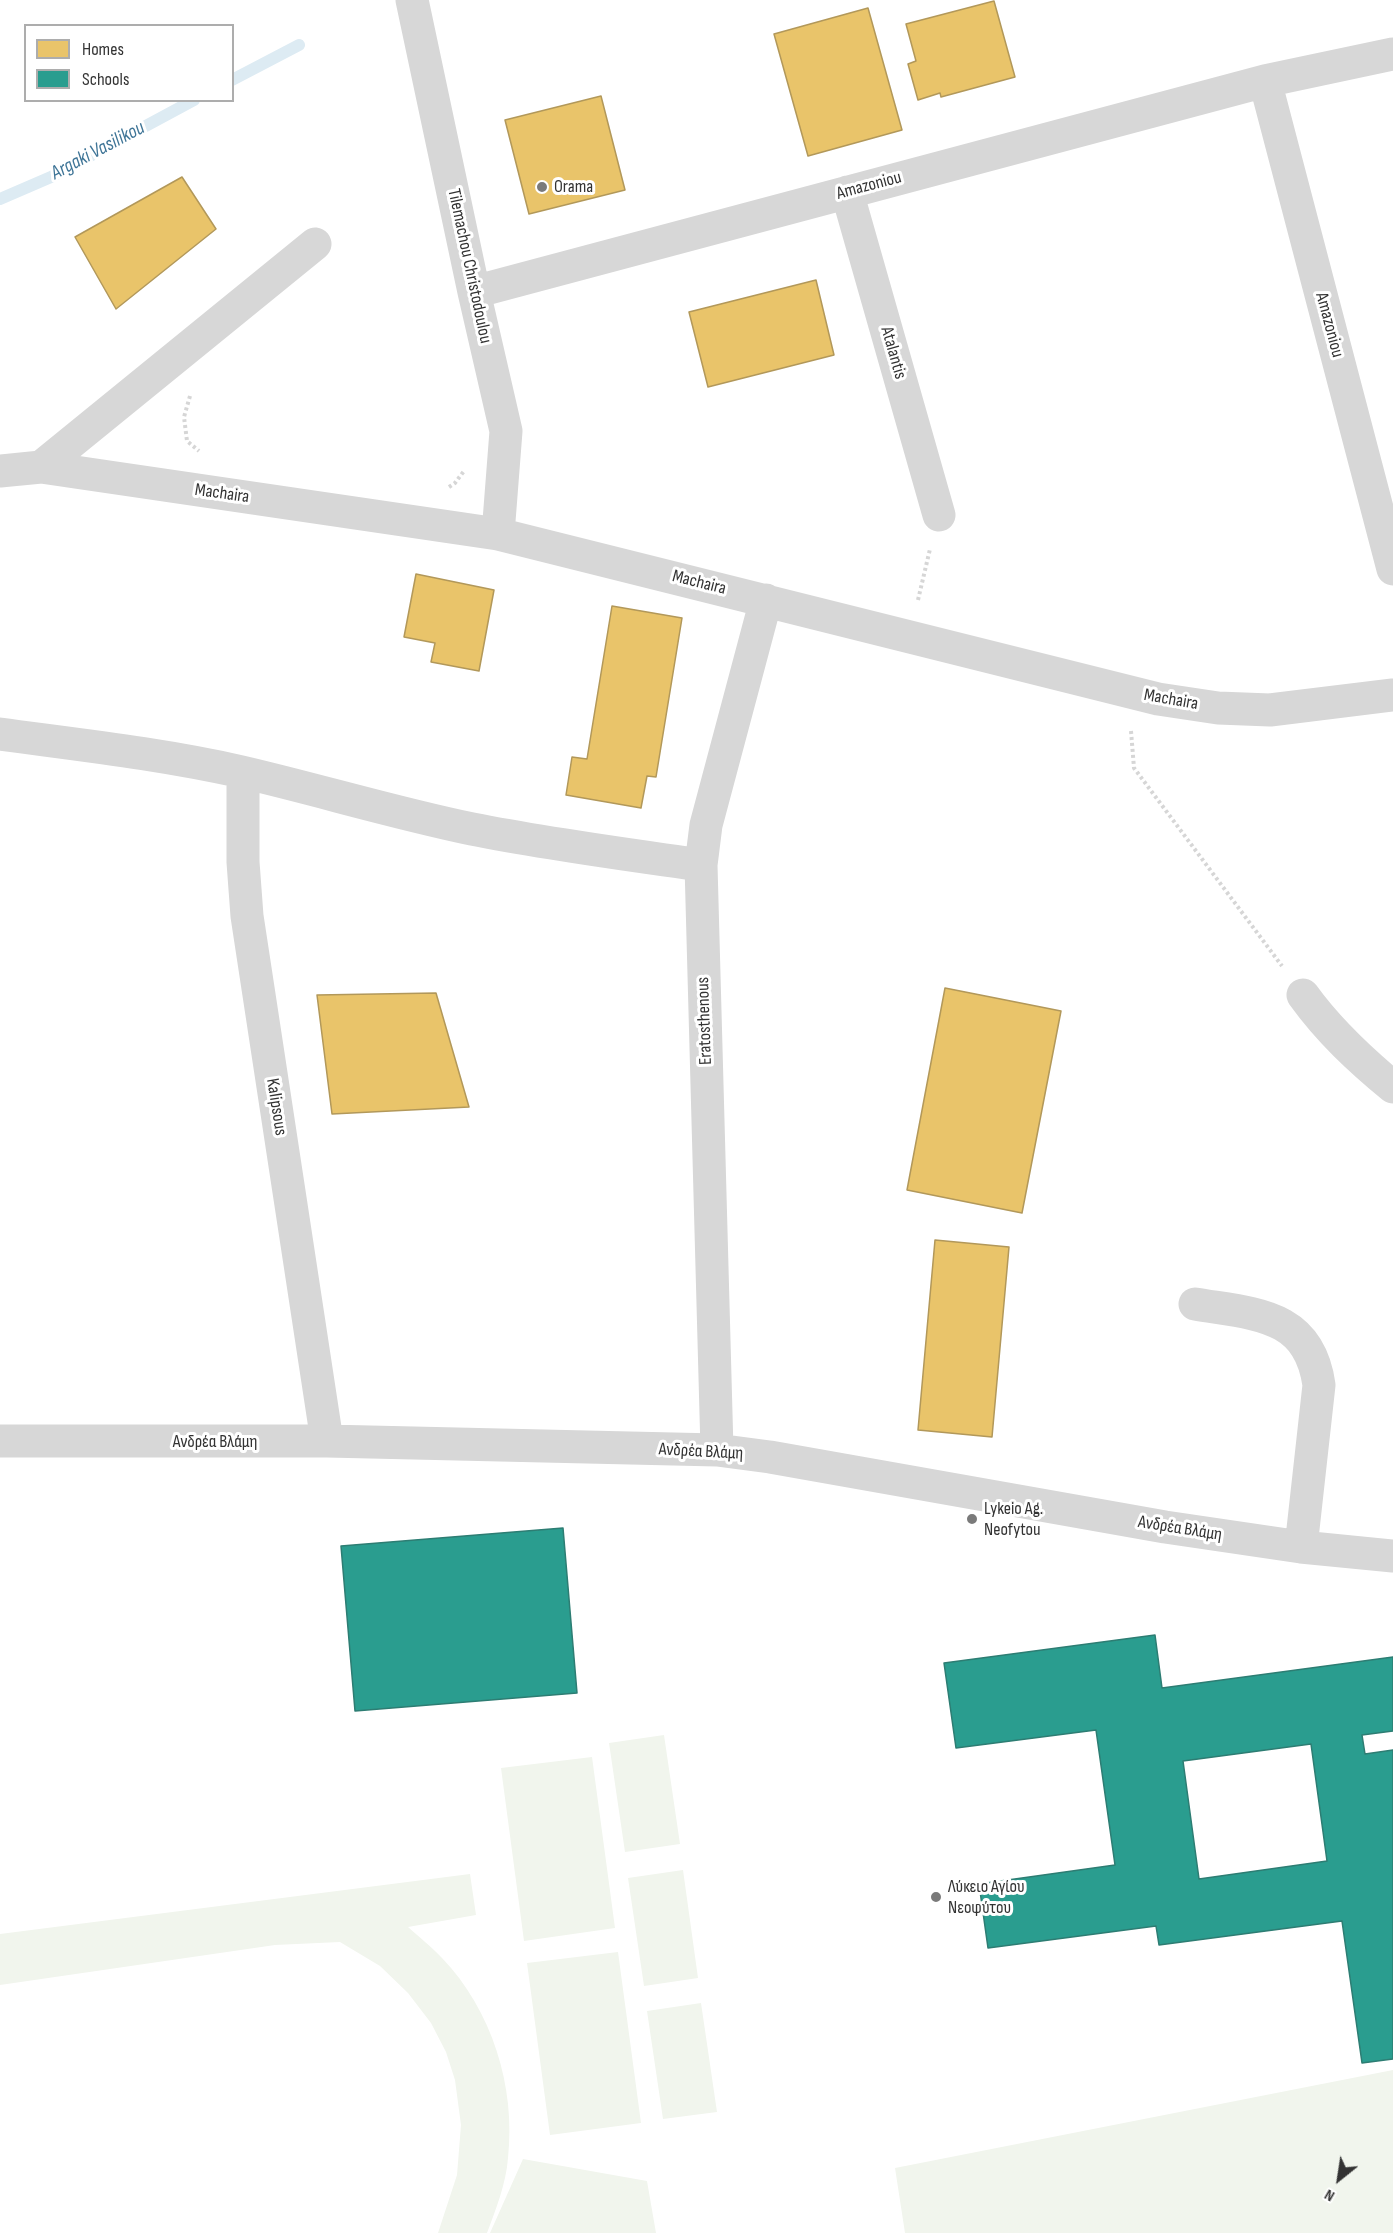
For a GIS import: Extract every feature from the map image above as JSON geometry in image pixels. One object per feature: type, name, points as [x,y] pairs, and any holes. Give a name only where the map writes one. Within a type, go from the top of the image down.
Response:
[{"type":"street","name":"Tilemachou Christodoulou","points":[[412,0],[506,430],[498,534]]},
{"type":"street","name":"Amazoniou","points":[[474,292],[1265,81],[1393,54]]},
{"type":"street","name":"Amazoniou","points":[[1265,81],[1393,569]]},
{"type":"street","name":"Atalantis","points":[[847,192],[939,515]]},
{"type":"street","points":[[41,467],[315,244]]},
{"type":"street","name":"Machaira","points":[[0,471],[41,467],[498,534],[1158,699],[1218,708],[1270,710],[1393,695]]},
{"type":"street","name":"Eratosthenous","points":[[717,1450],[701,865],[708,816],[766,600]]},
{"type":"street","points":[[0,734],[148,753],[243,773],[474,829],[538,841],[701,865]]},
{"type":"street","name":"Kalipsous","points":[[243,773],[243,862],[247,916],[327,1441]]},
{"type":"street","points":[[1303,995],[1321,1020],[1345,1045],[1393,1087]]},
{"type":"street","points":[[1195,1304],[1264,1316],[1288,1328],[1305,1343],[1316,1364],[1319,1385],[1302,1547]]},
{"type":"street","name":"Ανδρέα Βλάμη","points":[[0,1441],[327,1441],[717,1450],[770,1457],[1154,1525],[1302,1547],[1393,1556]]},
{"type":"path","points":[[192,391],[184,417],[187,441],[205,456]]},
{"type":"path","points":[[447,488],[455,483],[468,466]]},
{"type":"path","points":[[909,636],[939,515]]},
{"type":"path","points":[[1127,692],[1134,768],[1303,995]]},
{"type":"shaded area","points":[[664,1735],[680,1844],[625,1852],[609,1743]]},
{"type":"shaded area","points":[[592,1757],[615,1928],[524,1941],[501,1768]]},
{"type":"shaded area","points":[[683,1870],[698,1978],[644,1986],[628,1878]]},
{"type":"shaded area","points":[[470,1874],[476,1915],[408,1927],[442,1958],[475,2001],[497,2051],[504,2077],[510,2131],[507,2168],[487,2233],[438,2233],[457,2175],[461,2125],[455,2080],[446,2052],[431,2023],[408,1993],[380,1966],[340,1942],[275,1945],[0,1985],[0,1934]]},
{"type":"shaded area","points":[[618,1952],[641,2123],[550,2135],[527,1963]]},
{"type":"shaded area","points":[[701,2003],[717,2112],[663,2119],[647,2011]]},
{"type":"shaded area","points":[[1393,2070],[1393,2233],[905,2233],[895,2168]]},
{"type":"shaded area","points":[[523,2159],[647,2181],[656,2233],[490,2233]]},
{"type":"building: Homes","points":[[994,1],[1015,77],[941,97],[940,93],[918,100],[908,64],[916,61],[906,24]]},
{"type":"building: Homes","points":[[868,8],[902,130],[808,156],[774,34]]},
{"type":"building: Homes","points":[[601,96],[625,190],[529,214],[505,120]]},
{"type":"building: Homes","points":[[182,177],[216,229],[116,309],[75,237]]},
{"type":"building: Homes","points":[[816,280],[834,355],[708,387],[689,312]]},
{"type":"building: Homes","points":[[416,574],[494,590],[479,671],[431,662],[435,643],[404,637]]},
{"type":"building: Homes","points":[[612,606],[682,618],[656,777],[647,776],[641,808],[566,795],[572,757],[587,759]]},
{"type":"building: Homes","points":[[945,988],[1061,1011],[1022,1213],[907,1190]]},
{"type":"building: Homes","points":[[436,993],[469,1107],[332,1114],[317,995]]},
{"type":"building: Homes","points":[[935,1240],[1009,1247],[992,1437],[918,1430]]},
{"type":"building: Schools","points":[[563,1528],[577,1693],[355,1711],[341,1546]]},
{"type":"building: Schools","points":[[1155,1635],[1162,1688],[1393,1657],[1393,1731],[1362,1735],[1365,1754],[1393,1750],[1393,2059],[1362,2063],[1342,1921],[1159,1945],[1156,1926],[988,1948],[979,1884],[1115,1865],[1096,1730],[956,1748],[944,1663]],"holes":[[[1311,1744],[1327,1861],[1199,1879],[1183,1761]]]},
{"type":"waterway","name":"Argaki Vasilikou","points":[[234,79],[299,45]]},
{"type":"waterway","name":"Argaki Vasilikou","points":[[0,199],[51,177],[190,102]]},
{"type":"place","name":"Orama","points":[[542,187]]},
{"type":"place","name":"Lykeio Ag. Neofytou","points":[[972,1519]]},
{"type":"place","name":"Λύκειο Αγίου Νεοφύτου","points":[[936,1897]]}]
